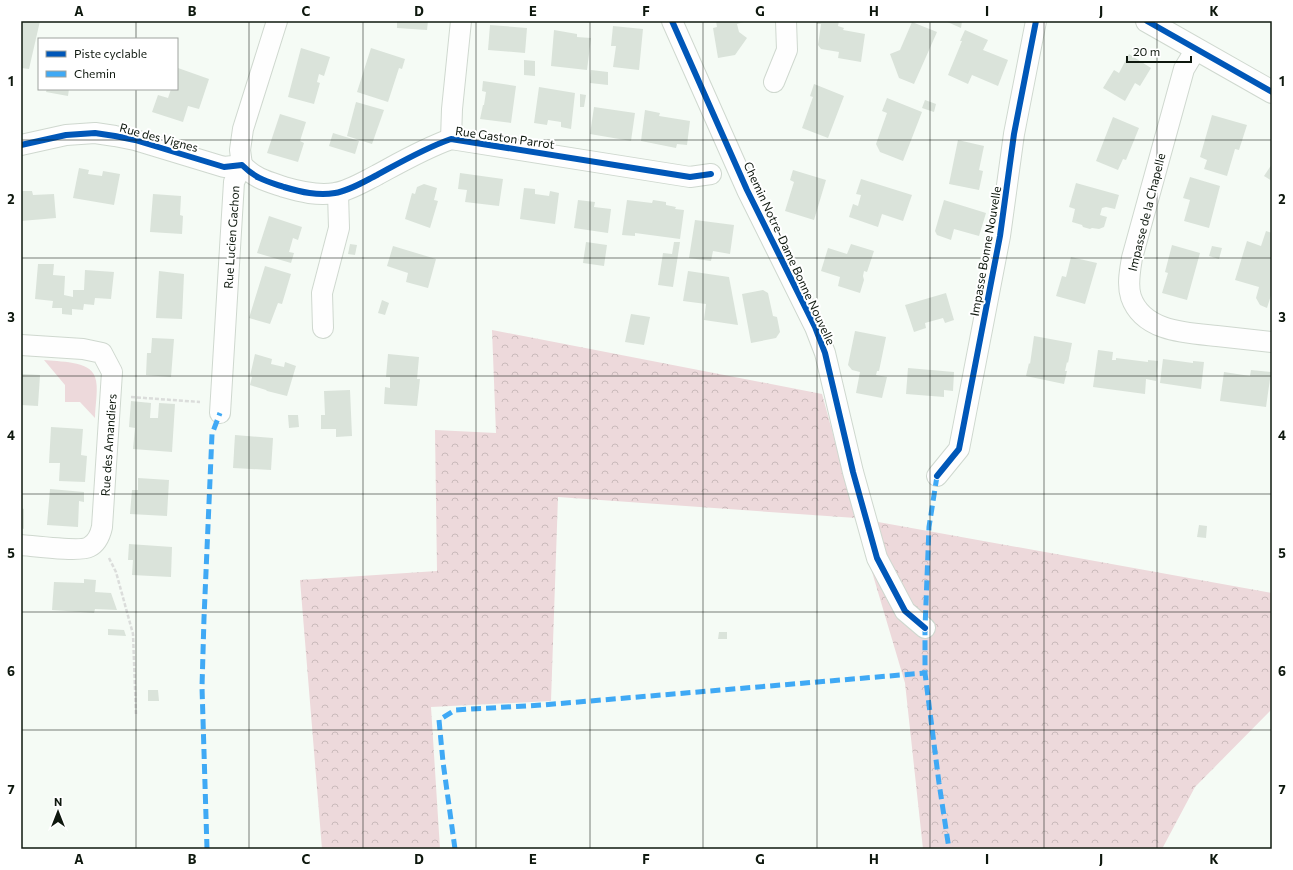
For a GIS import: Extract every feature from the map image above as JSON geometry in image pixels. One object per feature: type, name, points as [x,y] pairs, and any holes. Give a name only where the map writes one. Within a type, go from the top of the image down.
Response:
[{"type":"street","name":"Rue Lucien Gachon","points":[[221,408],[234,182],[242,165],[240,150],[244,129],[277,21]]},
{"type":"street","points":[[451,139],[452,109],[461,21]]},
{"type":"street","name":"Chemin Notre-Dame Bonne Nouvelle","points":[[672,21],[747,190],[789,271],[815,327],[825,353],[853,472],[877,558],[905,611],[925,628]]},
{"type":"street","points":[[774,82],[787,50],[786,21]]},
{"type":"street","name":"Impasse Bonne Nouvelle","points":[[937,476],[959,448],[1000,236],[1014,134],[1036,21]]},
{"type":"street","points":[[1147,21],[1272,92]]},
{"type":"street","name":"Impasse de la Chapelle","points":[[1196,49],[1184,69],[1132,258],[1129,281],[1131,298],[1144,316],[1165,328],[1185,333],[1272,342]]},
{"type":"street","name":"Rue des Vignes","points":[[21,145],[66,135],[95,133],[135,140],[224,167],[242,165]]},
{"type":"street","name":"Rue Gaston Parrot","points":[[242,165],[251,174],[263,180],[291,189],[318,194],[338,193],[362,183],[432,146],[451,139],[690,177],[711,174]]},
{"type":"street","points":[[323,328],[322,293],[339,228],[338,193]]},
{"type":"street","name":"Rue des Amandiers","points":[[21,345],[83,349],[102,353],[112,372],[102,527],[96,542]]},
{"type":"street","points":[[21,545],[77,549],[88,548],[96,542]]},
{"type":"path","points":[[111,395],[221,408]]},
{"type":"path","points":[[96,542],[110,559],[116,572],[134,634],[136,716]]},
{"type":"green space","points":[[492,330],[822,394],[856,518],[558,497],[551,701],[431,707],[440,849],[322,849],[300,580],[437,571],[435,430],[496,433]]},
{"type":"green space","points":[[44,360],[73,363],[87,367],[92,371],[97,386],[95,418],[80,402],[65,402],[65,385]]},
{"type":"green space","points":[[856,518],[1272,593],[1272,709],[1195,787],[1162,849],[923,849],[905,683]]},
{"type":"building","points":[[21,21],[40,21],[29,69],[21,68]]},
{"type":"building","points":[[397,21],[428,21],[427,30],[397,28]]},
{"type":"building","points":[[716,21],[747,21],[737,24],[739,32],[747,38],[735,55],[718,58],[713,28],[717,27]]},
{"type":"building","points":[[817,21],[839,21],[838,26],[844,28],[843,30],[865,34],[861,62],[838,58],[839,52],[821,49],[818,45],[821,24],[817,24]]},
{"type":"building","points":[[945,21],[962,21],[961,28]]},
{"type":"building","points":[[912,22],[937,32],[914,84],[899,78],[890,54],[900,50]]},
{"type":"building","points":[[490,25],[527,28],[525,53],[488,50]]},
{"type":"building","points":[[613,26],[643,29],[639,70],[613,67],[616,46],[611,46]]},
{"type":"building","points":[[554,30],[577,34],[577,37],[591,38],[587,70],[551,66]]},
{"type":"building","points":[[965,30],[988,40],[983,50],[1008,60],[998,86],[972,75],[968,84],[948,75]]},
{"type":"building","points":[[301,48],[330,57],[324,76],[319,74],[317,82],[320,83],[314,104],[288,97]]},
{"type":"building","points":[[371,48],[405,59],[402,69],[399,68],[388,102],[357,92]]},
{"type":"building","points":[[1129,54],[1151,68],[1140,86],[1135,83],[1125,101],[1103,88],[1114,70],[1119,73]]},
{"type":"building","points":[[524,60],[535,61],[535,76],[524,75]]},
{"type":"building","points":[[178,68],[209,79],[199,109],[188,106],[183,122],[152,112],[158,95],[168,98],[171,90],[178,90]]},
{"type":"building","points":[[591,70],[608,72],[608,85],[590,83]]},
{"type":"building","points":[[483,81],[516,86],[511,123],[480,119],[486,92],[482,91]]},
{"type":"building","points":[[814,84],[844,96],[828,138],[802,128],[813,97],[810,96]]},
{"type":"building","points":[[539,87],[575,93],[571,129],[561,127],[561,122],[548,120],[547,125],[534,123]]},
{"type":"building","points":[[47,90],[69,90],[68,96],[46,92]]},
{"type":"building","points":[[580,94],[586,95],[584,107],[580,107]]},
{"type":"building","points":[[887,98],[922,112],[903,161],[880,152],[876,144],[887,113],[882,111]]},
{"type":"building","points":[[925,100],[936,104],[934,112],[922,108]]},
{"type":"building","points":[[356,102],[384,110],[372,144],[347,136]]},
{"type":"building","points":[[594,107],[635,113],[631,141],[590,134]]},
{"type":"building","points":[[645,110],[660,113],[659,116],[690,121],[687,145],[677,144],[676,148],[641,141]]},
{"type":"building","points":[[280,114],[306,122],[300,141],[304,143],[298,162],[267,153]]},
{"type":"building","points":[[1212,115],[1247,125],[1239,150],[1235,149],[1227,176],[1204,169],[1207,160],[1200,157]]},
{"type":"building","points":[[1113,117],[1139,128],[1126,160],[1123,159],[1118,170],[1096,161]]},
{"type":"building","points":[[333,133],[359,141],[355,154],[329,146]]},
{"type":"building","points":[[958,140],[984,146],[979,170],[983,171],[979,190],[949,184]]},
{"type":"building","points":[[1272,164],[1272,181],[1264,176]]},
{"type":"building","points":[[79,168],[89,170],[88,174],[102,176],[103,171],[120,174],[114,205],[73,198]]},
{"type":"building","points":[[793,170],[826,180],[814,220],[785,211],[794,182],[790,180]]},
{"type":"building","points":[[460,173],[503,179],[499,206],[465,202],[467,190],[458,189]]},
{"type":"building","points":[[1190,177],[1220,186],[1209,228],[1184,221],[1190,200],[1183,198]]},
{"type":"building","points":[[861,179],[912,195],[903,221],[882,214],[878,227],[849,217],[853,204],[858,206],[861,195],[856,194]]},
{"type":"building","points":[[1076,183],[1119,195],[1115,209],[1106,207],[1102,208],[1100,215],[1107,217],[1104,227],[1099,229],[1090,229],[1072,222],[1075,209],[1069,207]]},
{"type":"building","points":[[424,184],[437,188],[434,200],[438,201],[430,228],[405,219],[412,193],[415,194],[417,187]]},
{"type":"building","points":[[524,188],[535,189],[535,194],[549,196],[550,191],[559,193],[555,224],[520,219]]},
{"type":"building","points":[[21,191],[32,191],[33,195],[54,194],[56,218],[21,221]]},
{"type":"building","points":[[153,194],[181,196],[180,215],[183,216],[182,234],[150,232]]},
{"type":"building","points":[[578,200],[595,202],[594,207],[611,209],[608,233],[574,228]]},
{"type":"building","points":[[627,200],[652,203],[653,200],[666,202],[666,205],[676,207],[675,209],[684,210],[680,239],[635,233],[635,236],[622,235]]},
{"type":"building","points":[[944,200],[986,213],[979,236],[954,229],[951,240],[937,235],[935,231]]},
{"type":"building","points":[[269,216],[302,227],[298,240],[293,238],[289,252],[294,253],[291,263],[257,253]]},
{"type":"building","points":[[695,220],[734,225],[730,254],[713,251],[711,261],[689,258]]},
{"type":"building","points":[[1266,231],[1272,233],[1272,292],[1267,308],[1260,305],[1256,298],[1259,287],[1235,280],[1247,241],[1261,246]]},
{"type":"building","points":[[586,242],[607,245],[604,266],[583,263]]},
{"type":"building","points":[[674,242],[680,242],[673,287],[658,285],[663,253],[672,254]]},
{"type":"building","points":[[350,244],[357,245],[355,255],[348,254]]},
{"type":"building","points":[[851,244],[874,251],[867,272],[864,271],[864,280],[860,293],[838,286],[840,277],[821,271],[828,248],[847,254]]},
{"type":"building","points":[[1172,245],[1200,253],[1187,300],[1162,293],[1168,273],[1165,272]]},
{"type":"building","points":[[393,246],[436,259],[428,288],[406,282],[408,273],[387,266]]},
{"type":"building","points":[[1212,246],[1222,248],[1219,259],[1209,256]]},
{"type":"building","points":[[1071,257],[1097,263],[1085,304],[1056,296],[1062,276],[1066,277]]},
{"type":"building","points":[[38,264],[54,264],[53,275],[65,276],[64,295],[73,297],[73,290],[84,290],[85,270],[114,272],[111,299],[95,298],[94,305],[84,304],[83,310],[72,309],[72,315],[62,314],[62,308],[52,308],[53,301],[35,299]]},
{"type":"building","points":[[265,266],[291,274],[282,304],[278,303],[270,324],[249,318]]},
{"type":"building","points":[[159,271],[184,274],[182,319],[156,318]]},
{"type":"building","points":[[688,271],[729,277],[738,325],[704,320],[706,304],[683,301]]},
{"type":"building","points":[[763,290],[768,293],[773,316],[777,317],[780,332],[776,338],[751,343],[742,294]]},
{"type":"building","points":[[946,293],[954,320],[945,323],[943,318],[925,323],[926,328],[914,332],[905,305]]},
{"type":"building","points":[[382,300],[389,303],[385,315],[378,313]]},
{"type":"building","points":[[631,314],[650,317],[644,345],[625,342]]},
{"type":"building","points":[[855,331],[886,337],[879,371],[877,371],[876,375],[887,377],[882,398],[856,393],[860,372],[852,370],[848,365]]},
{"type":"building","points":[[1034,336],[1072,343],[1065,371],[1067,371],[1064,384],[1026,376],[1029,363],[1030,364]]},
{"type":"building","points":[[152,338],[174,339],[171,377],[146,375],[147,353],[151,353]]},
{"type":"building","points":[[1098,350],[1113,352],[1112,360],[1116,360],[1116,358],[1148,362],[1148,360],[1158,361],[1156,381],[1146,379],[1145,394],[1093,387]]},
{"type":"building","points":[[255,354],[272,359],[271,364],[284,367],[285,362],[296,366],[287,396],[250,385],[252,377],[250,376]]},
{"type":"building","points":[[388,354],[419,357],[417,379],[420,379],[417,406],[384,404],[385,387],[390,388],[390,377],[386,377]]},
{"type":"building","points":[[1163,359],[1193,363],[1193,361],[1204,362],[1201,389],[1160,383]]},
{"type":"building","points":[[908,368],[954,372],[953,391],[944,390],[944,397],[906,394]]},
{"type":"building","points":[[1251,370],[1271,372],[1266,407],[1220,401],[1224,372],[1250,376]]},
{"type":"building","points":[[21,374],[40,375],[38,406],[21,405]]},
{"type":"building","points":[[350,390],[352,436],[336,437],[336,429],[321,429],[321,415],[325,415],[324,391]]},
{"type":"building","points":[[131,401],[151,403],[150,418],[158,418],[159,403],[175,404],[172,452],[133,449],[135,428],[129,427]]},
{"type":"building","points":[[288,415],[298,415],[299,427],[289,428]]},
{"type":"building","points":[[51,427],[83,429],[81,455],[87,456],[85,482],[59,481],[60,463],[49,463]]},
{"type":"building","points":[[235,435],[273,438],[271,470],[233,468]]},
{"type":"building","points":[[138,478],[169,480],[167,516],[130,514],[132,490],[138,490]]},
{"type":"building","points":[[50,489],[84,492],[84,502],[79,501],[78,527],[47,525]]},
{"type":"building","points":[[21,508],[24,509],[24,529],[21,528]]},
{"type":"building","points":[[1199,525],[1207,526],[1206,538],[1197,537]]},
{"type":"building","points":[[129,544],[172,547],[171,577],[132,575],[133,560],[128,560]]},
{"type":"building","points":[[84,579],[96,580],[95,592],[111,593],[117,610],[95,609],[94,613],[52,610],[54,582],[84,583]]},
{"type":"building","points":[[108,629],[124,630],[126,636],[108,635]]},
{"type":"building","points":[[719,632],[727,632],[727,639],[718,639]]},
{"type":"building","points":[[148,690],[158,690],[159,701],[148,701]]},
{"type":"marked path","points":[[207,849],[202,687],[204,618],[212,434],[220,413]]},
{"type":"marked path","points":[[937,476],[929,527],[925,628],[925,673],[949,849]]},
{"type":"marked path","points":[[455,849],[443,762],[439,720],[455,710],[542,705],[925,673]]},
{"type":"cycle path","points":[[672,21],[747,190],[815,327],[825,353],[853,472],[877,558],[905,611],[925,628]]},
{"type":"cycle path","points":[[937,476],[959,449],[1000,236],[1014,134],[1036,21]]},
{"type":"cycle path","points":[[1147,21],[1272,92]]},
{"type":"cycle path","points":[[21,145],[66,135],[95,133],[115,136],[135,140],[224,167],[242,165],[252,174],[266,181],[284,187],[322,194],[340,192],[351,188],[422,151],[451,139],[690,177],[711,174]]}]
